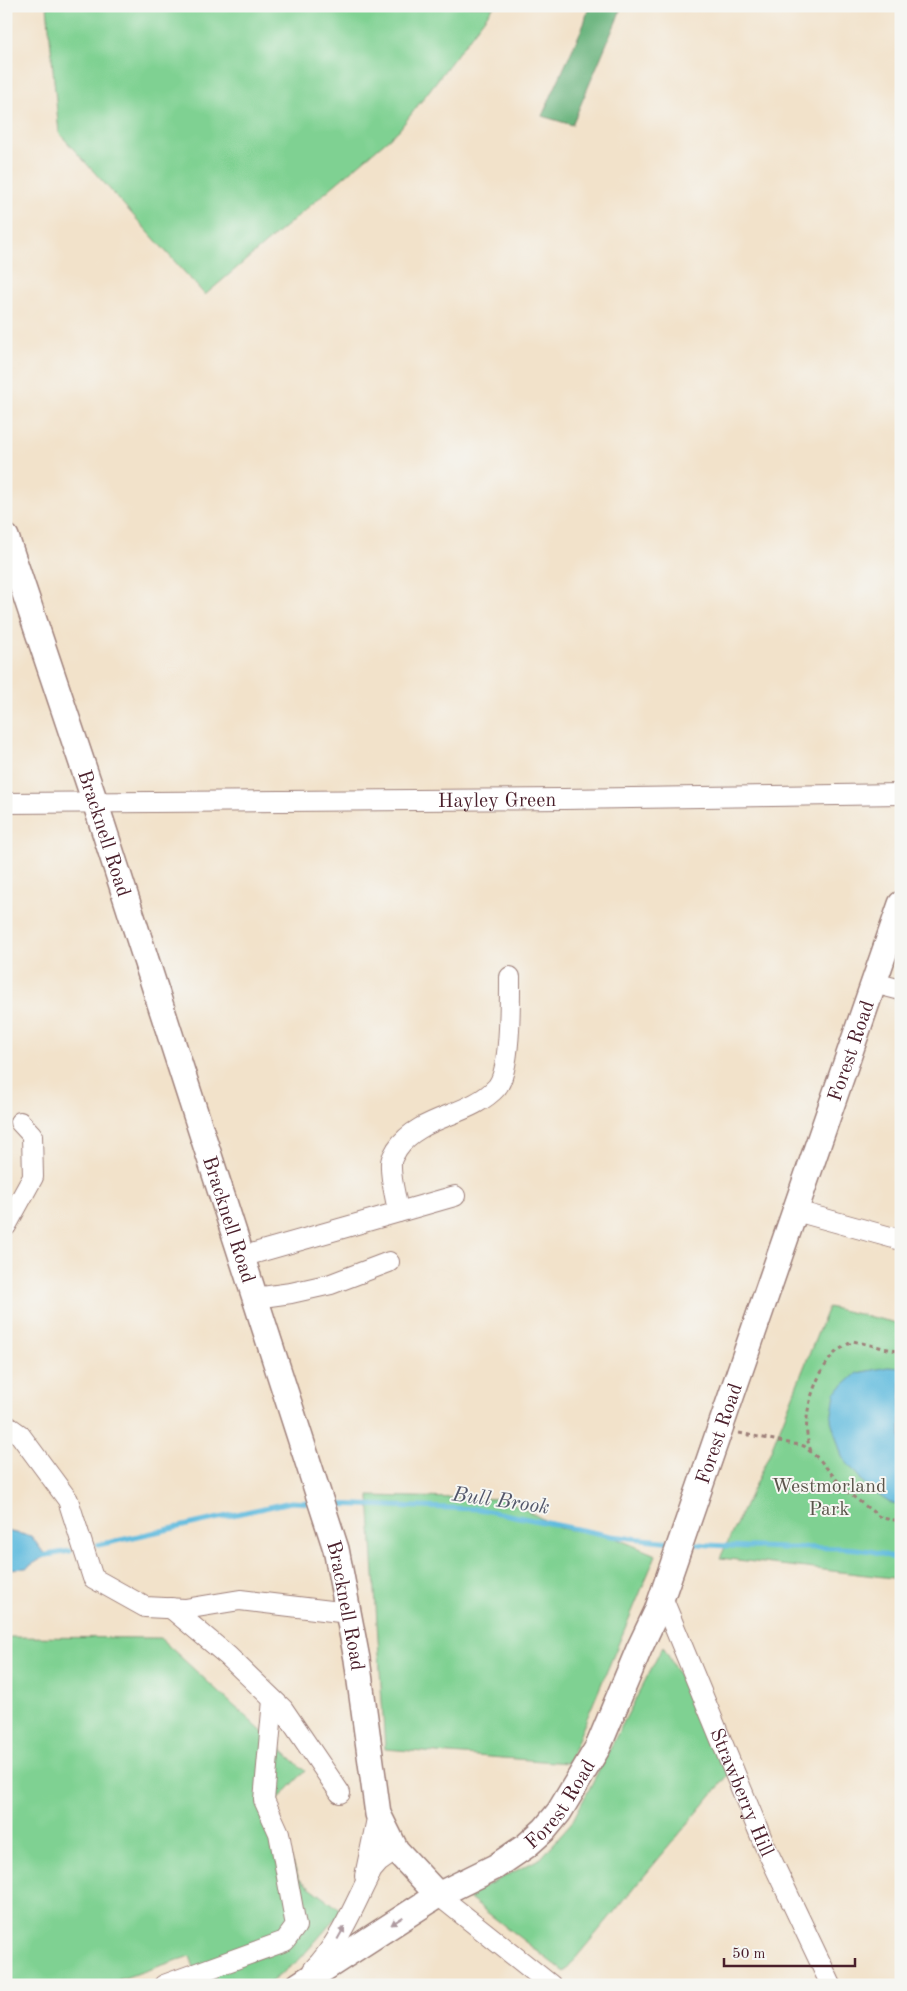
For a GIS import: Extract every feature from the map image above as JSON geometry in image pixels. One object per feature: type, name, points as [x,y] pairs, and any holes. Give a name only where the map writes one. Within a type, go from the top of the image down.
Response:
[{"type":"main road","name":"Bracknell Road","points":[[6,537],[95,802],[336,1549],[357,1659],[378,1814],[396,1850],[438,1895]]},
{"type":"main road","name":"Forest Road","points":[[299,1984],[438,1895],[495,1867],[526,1846],[545,1829],[559,1812],[598,1747],[662,1597],[682,1543],[901,904]]},
{"type":"street","name":"Hayley Green","points":[[6,803],[553,799],[901,794]]},
{"type":"street","points":[[398,1212],[391,1161],[401,1143],[411,1133],[481,1100],[498,1086],[507,1053],[510,977]]},
{"type":"street","points":[[874,983],[901,990]]},
{"type":"street","points":[[6,1226],[33,1177],[32,1135],[20,1122]]},
{"type":"street","points":[[241,1256],[455,1196]]},
{"type":"street","points":[[796,1211],[901,1240]]},
{"type":"street","points":[[255,1298],[291,1293],[331,1284],[389,1262]]},
{"type":"street","points":[[6,1425],[20,1435],[68,1500],[93,1578],[145,1607],[185,1609],[240,1600],[348,1613]]},
{"type":"street","name":"Strawberry Hill","points":[[662,1597],[764,1844],[831,1985]]},
{"type":"street","points":[[171,1608],[228,1656],[283,1709],[340,1793]]},
{"type":"street","points":[[164,1985],[285,1941],[296,1926],[279,1833],[264,1800],[274,1700]]},
{"type":"street","points":[[362,1891],[378,1814]]},
{"type":"street","points":[[299,1984],[325,1958],[339,1938],[362,1891],[379,1862],[396,1850]]},
{"type":"street","points":[[438,1895],[551,1985]]},
{"type":"path","points":[[812,1453],[806,1439],[807,1417],[814,1386],[834,1353],[853,1341],[901,1352]]},
{"type":"path","points":[[721,1430],[804,1446],[820,1460],[846,1491],[880,1518],[901,1521]]},
{"type":"green space","points":[[47,6],[494,6],[399,130],[205,295],[59,133]]},
{"type":"green space","points":[[589,6],[621,6],[572,125],[542,116],[584,24]]},
{"type":"green space","name":"Westmorland Park","points":[[828,1307],[901,1324],[901,1579],[720,1558],[769,1455]]},
{"type":"green space","points":[[369,1496],[506,1499],[559,1528],[610,1536],[656,1555],[568,1763],[385,1749]]},
{"type":"green space","points":[[6,1637],[160,1638],[305,1771],[271,1807],[299,1879],[342,1911],[299,1960],[267,1985],[200,1985],[190,1956],[118,1980],[112,1985],[6,1985]]},
{"type":"green space","points":[[663,1646],[731,1772],[564,1972],[466,1896],[541,1858],[571,1824]]},
{"type":"water","points":[[888,1367],[901,1368],[901,1504],[890,1503],[868,1488],[842,1457],[831,1420],[835,1393],[857,1373]]},
{"type":"water","points":[[6,1531],[31,1536],[46,1556],[26,1568],[6,1569]]},
{"type":"waterway","name":"Bull Brook","points":[[98,1545],[291,1502],[313,1503]]},
{"type":"waterway","name":"Bull Brook","points":[[329,1504],[479,1509],[611,1536],[673,1542]]},
{"type":"waterway","name":"Bull Brook","points":[[688,1543],[740,1547],[848,1548],[876,1552],[901,1562]]},
{"type":"waterway","name":"Bull Brook","points":[[41,1556],[70,1551]]}]
